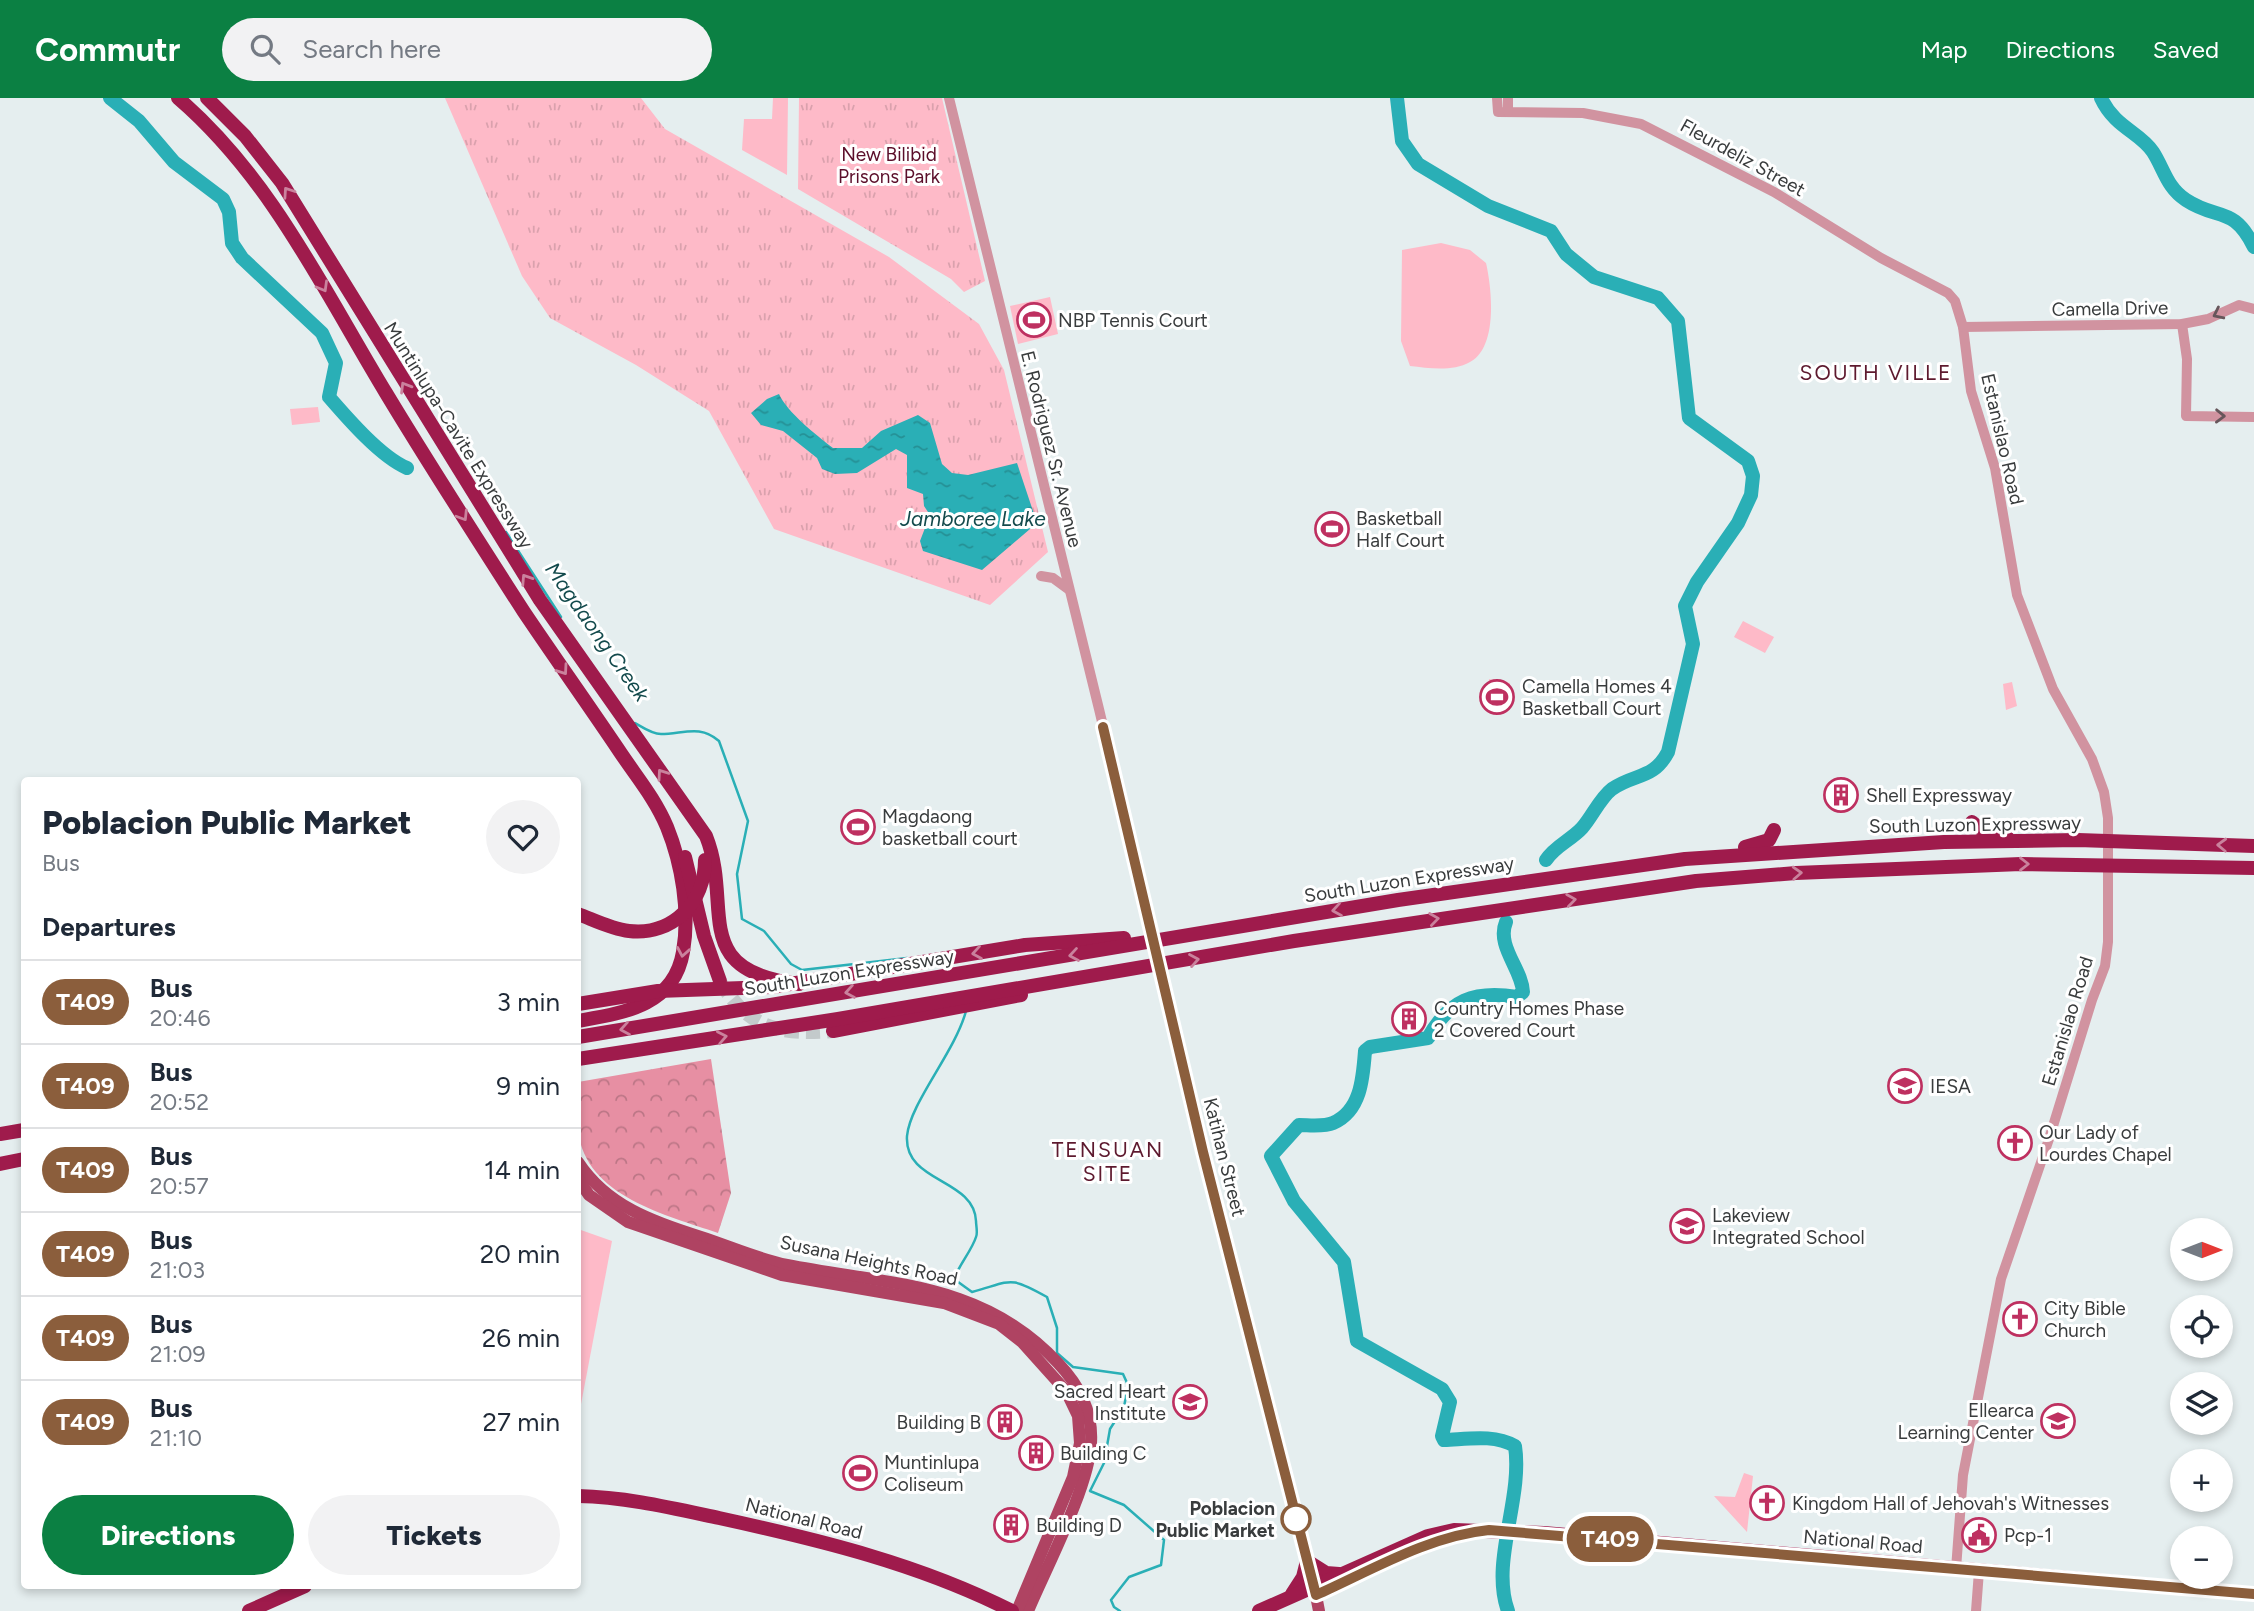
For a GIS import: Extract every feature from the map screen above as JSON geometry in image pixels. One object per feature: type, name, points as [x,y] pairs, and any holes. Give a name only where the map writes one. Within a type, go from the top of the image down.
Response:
[{"type":"highway","name":"Muntinlupa-Cavite Expressway","points":[[178,98],[225,143],[282,216],[386,393],[524,611],[579,692]]},
{"type":"highway","name":"Muntinlupa-Cavite Expressway","points":[[206,98],[245,136],[282,183],[409,394],[540,600],[702,830]]},
{"type":"highway","points":[[579,692],[643,772],[669,814],[681,841],[704,936],[720,981]]},
{"type":"highway","points":[[579,692],[649,793],[667,829],[680,877],[685,934],[678,970],[657,997],[624,1013],[581,1020]]},
{"type":"highway","points":[[1972,822],[1979,828],[2025,841]]},
{"type":"highway","points":[[581,915],[631,931],[654,930],[673,922],[690,908],[702,884],[705,859],[702,830]]},
{"type":"highway","points":[[702,830],[711,854],[718,926],[728,950],[739,963],[757,976],[799,984]]},
{"type":"highway","points":[[1685,859],[1754,845],[1769,839],[1774,830]]},
{"type":"highway","name":"South Luzon Expressway","points":[[581,1036],[1488,886],[1685,859],[1877,845],[2025,841],[2254,846]]},
{"type":"highway","points":[[581,1059],[1402,924],[1744,877],[2021,864],[2254,868]]},
{"type":"highway","points":[[581,1004],[664,991],[799,984],[1025,945],[1190,935]]},
{"type":"highway","points":[[833,1031],[1007,999],[1078,978]]},
{"type":"highway","points":[[0,1134],[21,1130]]},
{"type":"highway","points":[[0,1164],[21,1160]]},
{"type":"highway","name":"National Road","points":[[581,1496],[649,1504],[835,1545],[916,1570],[1014,1611]]},
{"type":"highway","name":"National Road","points":[[1279,1611],[1339,1574],[1419,1539],[1454,1530],[1510,1531],[2254,1594]]},
{"type":"highway","name":"National Road","points":[[1259,1611],[1289,1597],[1315,1590],[1422,1547],[1468,1532]]},
{"type":"highway","points":[[1289,1597],[1303,1577],[1307,1561],[1326,1573],[1339,1574]]},
{"type":"highway","points":[[249,1611],[298,1589]]},
{"type":"main road","name":"Susana Heights Road","points":[[581,1166],[613,1200],[666,1226],[783,1264],[948,1294],[1022,1328],[1049,1353],[1069,1374],[1082,1395],[1088,1413],[1091,1445],[1082,1482],[1028,1611]]},
{"type":"main road","name":"Susana Heights Road","points":[[581,1183],[589,1195],[628,1222],[782,1275],[944,1303],[999,1324],[1022,1342],[1066,1391],[1078,1416],[1080,1443],[1073,1477],[1014,1611]]},
{"type":"main road","points":[[1315,1590],[1319,1611]]},
{"type":"street","name":"E. Rodriguez Sr. Avenue","points":[[949,98],[1103,727]]},
{"type":"street","points":[[1497,98],[1503,112]]},
{"type":"street","points":[[1503,112],[1508,98]]},
{"type":"street","name":"Fleurdeliz Street","points":[[1503,112],[1602,114],[1642,124],[1718,161],[1952,297],[1963,327]]},
{"type":"street","name":"Camella Drive","points":[[1963,327],[2182,324],[2208,319],[2239,305],[2254,309]]},
{"type":"street","points":[[2182,324],[2188,359],[2186,415],[2254,417]]},
{"type":"street","name":"Estanislao Road","points":[[1956,1569],[1963,1475],[1990,1325],[2013,1239],[2049,1139],[2105,966],[2108,885],[2108,818],[2099,776],[2053,690],[2017,595],[1995,468],[1971,391],[1963,327]]},
{"type":"street","points":[[1041,576],[1053,578],[1069,590]]},
{"type":"street","name":"Katihan Street","points":[[1103,727],[1165,990],[1315,1590]]},
{"type":"street","points":[[1976,1611],[1979,1571]]},
{"type":"green space","points":[[445,98],[641,98],[665,129],[889,257],[979,324],[1004,370],[1048,552],[990,605],[774,529],[709,411],[636,365],[550,318],[522,276]]},
{"type":"green space","points":[[773,98],[788,98],[787,175],[742,150],[744,119],[772,119]]},
{"type":"green space","name":"New Bilibid Prisons Park","points":[[799,98],[942,98],[985,281],[964,292],[951,279],[798,189]]},
{"type":"green space","points":[[1441,243],[1470,250],[1486,263],[1491,302],[1489,331],[1479,355],[1470,362],[1456,367],[1410,366],[1401,341],[1402,250]]},
{"type":"green space","name":"NBP Tennis Court","points":[[1050,297],[1058,334],[1018,344],[1010,306]]},
{"type":"green space","points":[[318,407],[320,422],[292,425],[290,409]]},
{"type":"green space","points":[[1743,621],[1774,637],[1765,653],[1734,637]]},
{"type":"green space","name":"Camella Homes 4 Basketball Court","points":[[1489,679],[1510,683],[1506,713],[1485,710]]},
{"type":"green space","points":[[2012,682],[2017,706],[2006,710],[2003,684]]},
{"type":"green space","points":[[711,1059],[731,1193],[718,1233],[632,1200],[612,1188],[596,1172],[584,1154],[581,1142],[581,1081]]},
{"type":"green space","points":[[581,1230],[612,1241],[581,1404]]},
{"type":"green space","points":[[1744,1473],[1753,1476],[1747,1532],[1714,1496],[1735,1497]]},
{"type":"water","name":"Jamboree Lake","points":[[779,394],[795,416],[833,448],[862,448],[881,431],[918,415],[930,423],[942,464],[952,473],[968,475],[1017,463],[1037,523],[982,570],[923,551],[920,541],[930,515],[924,506],[923,494],[907,488],[907,455],[896,449],[857,473],[835,474],[822,469],[817,458],[783,431],[761,425],[751,413],[767,399]]},
{"type":"waterway","name":"Magdaong Creek","points":[[110,98],[139,121],[174,162],[223,199],[229,212],[232,243],[242,258],[322,333],[336,363],[329,397],[376,447],[407,468]]},
{"type":"waterway","points":[[1397,98],[1402,141],[1418,164],[1488,206],[1551,231],[1566,254],[1594,277],[1658,298],[1678,321],[1689,418],[1748,461],[1753,476],[1751,495],[1738,523],[1697,582],[1685,606],[1693,644],[1668,752],[1650,772],[1612,789],[1582,828],[1546,860]]},
{"type":"waterway","points":[[2101,98],[2113,116],[2148,145],[2170,184],[2180,195],[2197,206],[2232,219],[2254,247]]},
{"type":"waterway","name":"Magdaong Creek","points":[[506,532],[561,617]]},
{"type":"waterway","name":"Magdaong Creek","points":[[635,723],[658,734],[698,731],[719,741],[748,821],[737,874],[742,919],[764,931],[791,964],[802,970],[907,958]]},
{"type":"waterway","points":[[1506,922],[1504,940],[1522,983],[1523,992],[1517,997],[1475,997],[1454,1006],[1428,1038],[1370,1047],[1365,1051],[1359,1093],[1350,1110],[1333,1123],[1299,1125],[1271,1156],[1294,1201],[1344,1262],[1357,1341],[1442,1389],[1450,1402],[1442,1436],[1444,1440],[1490,1439],[1515,1446],[1515,1487],[1503,1572],[1503,1592],[1508,1611]]},
{"type":"waterway","name":"Magdaong Creek","points":[[966,1011],[953,1043],[916,1108],[907,1136],[909,1151],[916,1163],[964,1196],[972,1207],[977,1235],[954,1279],[972,1292],[1010,1282],[1025,1285],[1047,1297],[1057,1328],[1057,1353],[1073,1367],[1123,1374],[1128,1385],[1124,1407],[1110,1429],[1104,1463],[1090,1491],[1124,1505],[1164,1540],[1161,1565],[1129,1577],[1111,1600],[1114,1607],[1120,1611]]},
{"type":"tunnel","points":[[720,982],[743,1010],[768,1026],[797,1032],[833,1031]]},
{"type":"bus line","name":"T409","points":[[1103,727],[1126,834],[1203,1152],[1316,1595],[1422,1547],[1468,1532],[1489,1530],[2254,1594]]},
{"type":"place","name":"NBP Tennis Court","points":[[1034,320]]},
{"type":"place","name":"Basketball Half Court","points":[[1332,529]]},
{"type":"place","name":"Camella Homes 4 Basketball Court","points":[[1497,697]]},
{"type":"place","name":"Shell Expressway","points":[[1841,795]]},
{"type":"place","name":"Magdaong basketball court","points":[[858,827]]},
{"type":"place","name":"Country Homes Phase 2 Covered Court","points":[[1409,1019]]},
{"type":"place","name":"IESA","points":[[1905,1086]]},
{"type":"place","name":"Our Lady of Lourdes Chapel","points":[[2015,1143]]},
{"type":"place","name":"Lakeview Integrated School","points":[[1687,1226]]},
{"type":"place","name":"City Bible Church","points":[[2020,1319]]},
{"type":"place","name":"Sacred Heart Institute","points":[[1190,1402]]},
{"type":"place","name":"Ellearca Learning Center","points":[[2058,1421]]},
{"type":"place","name":"Building B","points":[[1005,1422]]},
{"type":"place","name":"Building C","points":[[1036,1453]]},
{"type":"place","name":"Muntinlupa Coliseum","points":[[860,1473]]},
{"type":"place","name":"Kingdom Hall of Jehovah's Witnesses","points":[[1767,1503]]},
{"type":"place","name":"Poblacion Public Market","points":[[1296,1519]]},
{"type":"place","name":"Building D","points":[[1011,1525]]},
{"type":"place","name":"Pcp-1","points":[[1979,1535]]},
{"type":"district","name":"SOUTH VILLE","points":[[1876,373]]},
{"type":"district","name":"TENSUAN SITE","points":[[1108,1162]]}]
